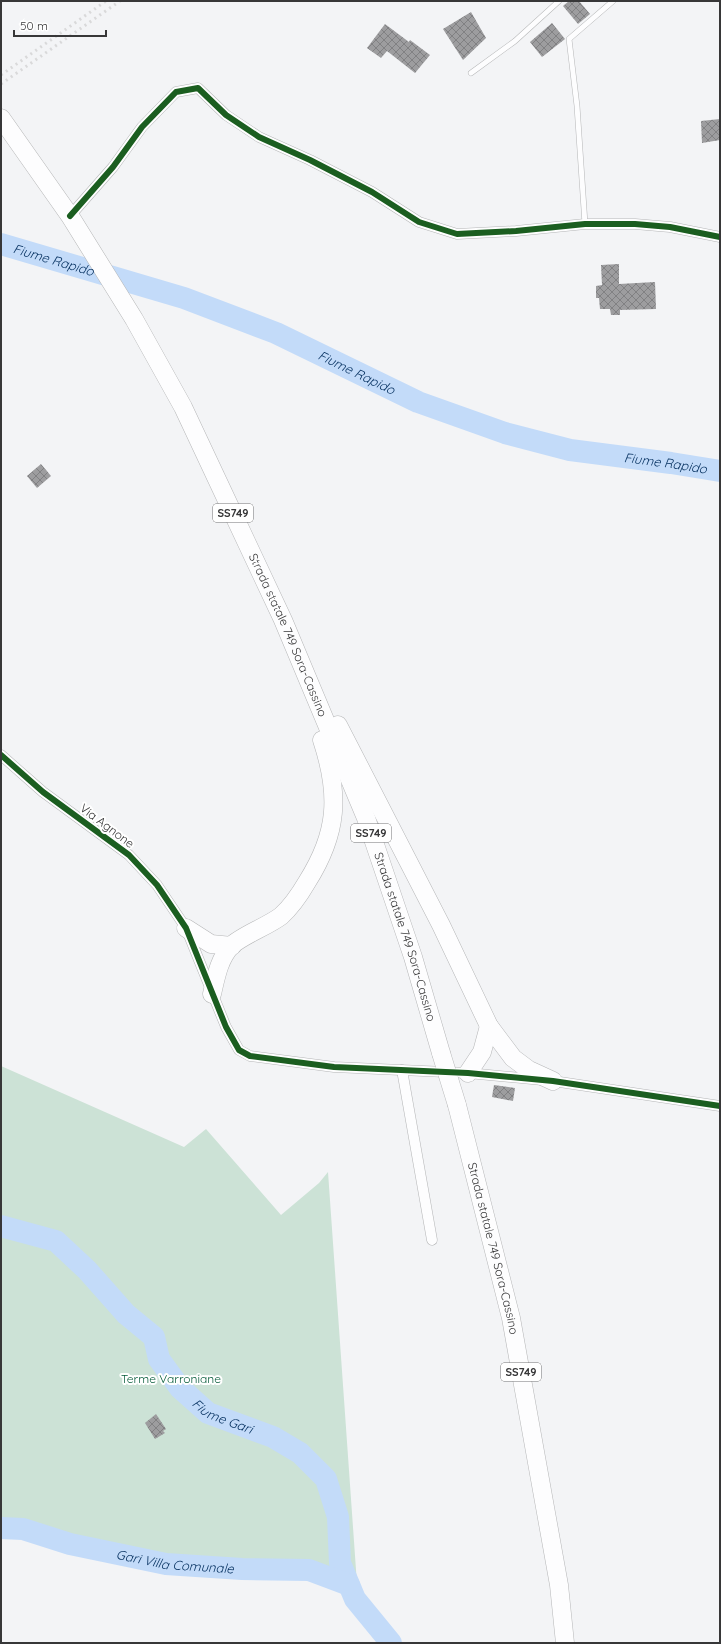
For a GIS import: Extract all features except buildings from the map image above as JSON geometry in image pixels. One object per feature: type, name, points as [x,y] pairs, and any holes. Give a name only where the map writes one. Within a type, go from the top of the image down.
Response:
[{"type":"highway","name":"Strada statale 749 Sora-Cassino","points":[[1,118],[70,216],[134,319],[183,407],[283,620],[366,818],[413,958],[457,1105],[511,1318],[559,1585],[565,1643]]},
{"type":"highway","points":[[212,994],[220,963],[232,946],[281,916],[300,894],[312,874],[323,854],[329,836],[334,796],[328,758],[283,620]]},
{"type":"highway","points":[[283,620],[380,805],[489,1026],[513,1058],[530,1070],[553,1081]]},
{"type":"highway","points":[[186,928],[211,944],[232,946]]},
{"type":"highway","points":[[468,1073],[482,1052],[489,1026]]},
{"type":"street","points":[[70,216],[113,167],[142,127],[176,92],[198,88],[226,115],[259,137],[310,160],[358,185],[419,222],[457,234],[516,231],[585,224],[635,224],[670,227],[720,237]]},
{"type":"street","name":"Via Agnone","points":[[1,755],[43,792],[129,855],[157,885],[186,928],[226,1027],[239,1050],[250,1056],[334,1067],[468,1073],[553,1081],[720,1106]]},
{"type":"street","points":[[402,1070],[432,1240]]},
{"type":"lane","points":[[471,73],[515,41],[559,1]]},
{"type":"lane","points":[[585,224],[577,106],[569,39],[613,1]]},
{"type":"green space","name":"Terme Varroniane","points":[[1,1066],[184,1147],[206,1129],[281,1215],[319,1183],[328,1172],[357,1584],[269,1562],[167,1559],[1,1518]]},
{"type":"waterway","name":"Fiume Rapido","points":[[1,244],[184,298],[276,333],[418,402],[505,433],[570,450],[720,471]]},
{"type":"waterway","name":"Fiume Gari","points":[[1,1226],[56,1241],[87,1270],[126,1314],[154,1337],[159,1359],[180,1388],[208,1413],[273,1437],[300,1453],[326,1479],[338,1517],[340,1563],[355,1599],[391,1643]]},
{"type":"waterway","name":"Gari Villa Comunale","points":[[1,1528],[23,1529],[70,1544],[166,1564],[242,1569],[309,1570],[349,1585]]},
{"type":"railway","points":[[1,75],[106,1]]},
{"type":"railway","points":[[1,84],[120,1]]},
{"type":"cycle path","points":[[70,216],[113,167],[142,127],[176,92],[198,88],[226,115],[259,137],[310,160],[372,192],[419,222],[457,234],[516,231],[585,224],[635,224],[670,227],[720,237]]},
{"type":"cycle path","points":[[1,755],[43,792],[129,855],[157,885],[186,928],[226,1027],[239,1050],[250,1056],[334,1067],[468,1073],[553,1081],[720,1106]]}]
